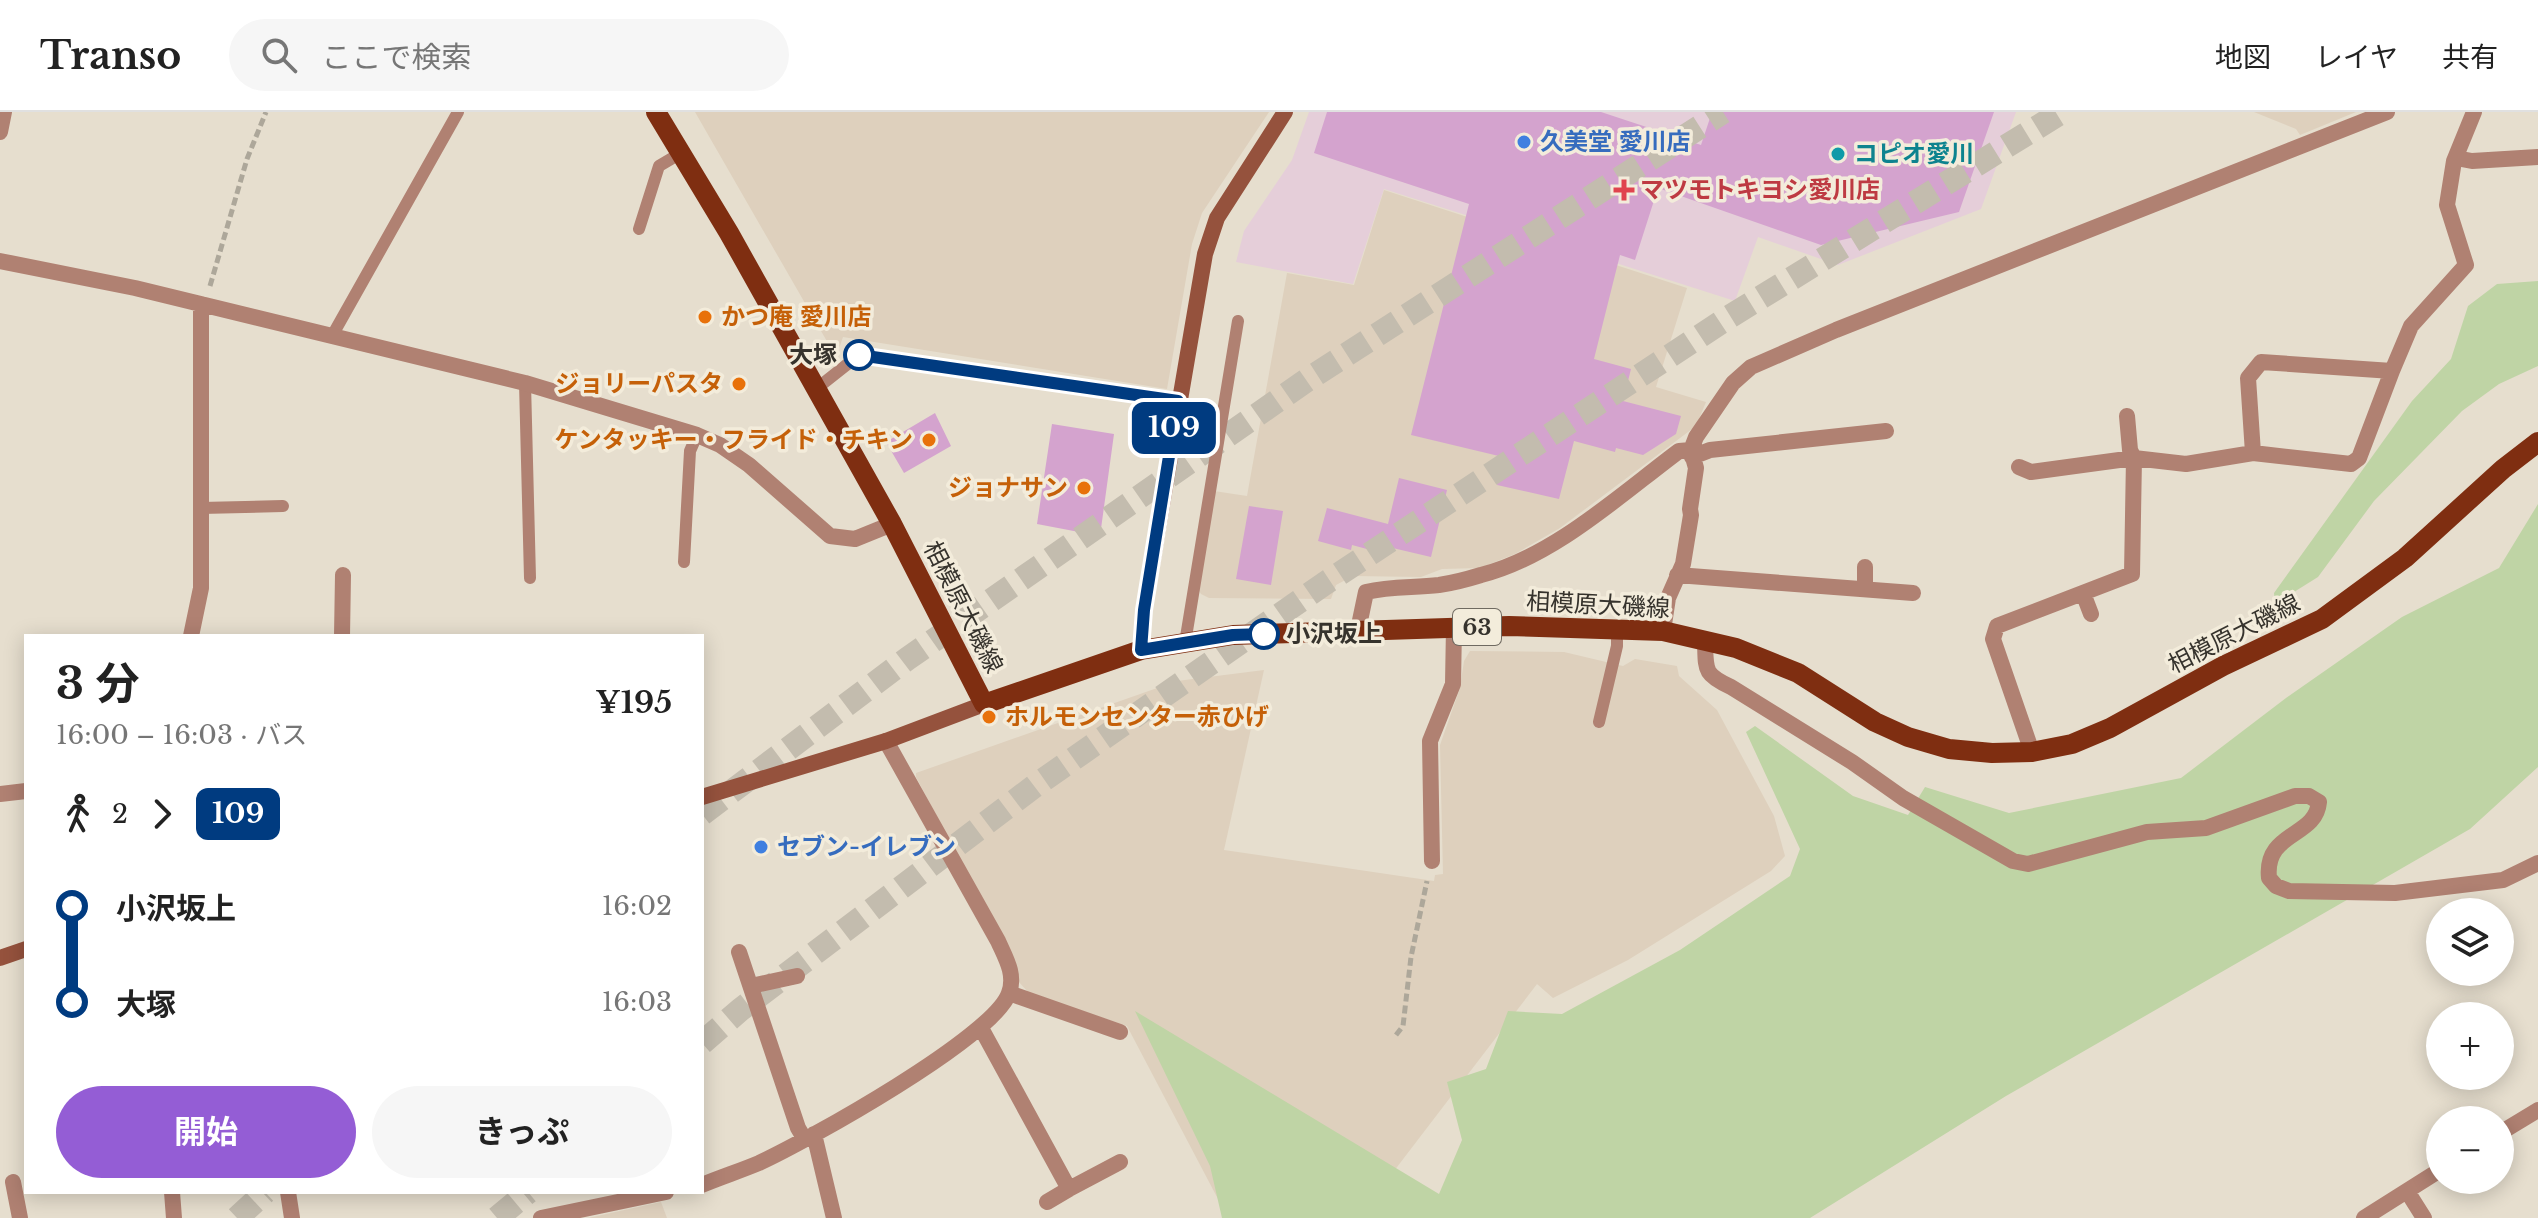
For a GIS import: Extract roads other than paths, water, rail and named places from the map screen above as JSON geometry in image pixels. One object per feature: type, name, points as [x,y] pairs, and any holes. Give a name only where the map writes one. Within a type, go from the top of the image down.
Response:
[{"type":"main road","name":"相模原大磯線","points":[[656,112],[729,233],[892,524],[984,704],[1141,650],[1233,635],[1454,627],[1663,631],[1736,648],[1798,673],[1875,722],[1908,737],[1949,749],[1992,753],[2032,752],[2072,744],[2110,728],[2223,666],[2322,619],[2405,558],[2503,469],[2538,442]]},
{"type":"street","points":[[0,132],[4,112]]},
{"type":"street","points":[[1141,650],[1144,610],[1205,254],[1217,218],[1285,112]]},
{"type":"street","points":[[1663,631],[1668,598],[1683,564],[1696,468],[1692,454],[1696,437],[1733,383],[1751,367],[1836,330],[2387,112]]},
{"type":"street","points":[[2019,467],[2031,472],[2134,458],[2186,464],[2253,453],[2351,464],[2359,458],[2411,326],[2466,265],[2447,205],[2456,158],[2474,112]]},
{"type":"street","points":[[2456,158],[2472,161],[2538,157]]},
{"type":"street","points":[[0,261],[201,304],[525,383],[697,435],[720,445],[749,465],[830,536],[855,539],[892,524]]},
{"type":"street","points":[[191,634],[201,588],[201,304]]},
{"type":"street","points":[[2253,453],[2248,378],[2261,362],[2392,371]]},
{"type":"street","points":[[2032,752],[1993,639],[1997,626],[2132,574],[2134,458],[2130,450],[2127,416]]},
{"type":"street","points":[[1358,630],[1366,592],[1388,587],[1441,585],[1485,575],[1525,559],[1565,535],[1679,451],[1692,454],[1886,431]]},
{"type":"street","points":[[1865,567],[1865,589]]},
{"type":"street","points":[[342,634],[343,575]]},
{"type":"street","points":[[1677,575],[1913,593]]},
{"type":"street","points":[[2083,593],[2091,614]]},
{"type":"street","points":[[1432,861],[1430,741],[1453,684],[1454,627]]},
{"type":"street","points":[[1705,641],[1706,669],[1712,678],[1852,762],[1903,798],[2013,861],[2028,864],[2147,832],[2206,828],[2295,796],[2309,796],[2319,802],[2318,812],[2276,847],[2270,858],[2269,878],[2276,886],[2289,891],[2395,893],[2503,880],[2538,863]]},
{"type":"street","points":[[704,796],[886,741],[984,704]]},
{"type":"street","points":[[704,1184],[760,1162],[925,1068],[981,1028],[998,1011],[1009,993],[1011,971],[998,941],[886,741]]},
{"type":"street","points":[[0,794],[24,791]]},
{"type":"street","points":[[0,958],[24,950]]},
{"type":"street","points":[[739,952],[798,1128],[809,1136],[834,1218]]},
{"type":"street","points":[[751,986],[797,976]]},
{"type":"street","points":[[1009,993],[1120,1032]]},
{"type":"street","points":[[981,1028],[1069,1189]]},
{"type":"street","points":[[2514,1125],[2538,1110]]},
{"type":"street","points":[[1047,1202],[1120,1162]]},
{"type":"street","points":[[2364,1218],[2426,1179]]},
{"type":"street","points":[[13,1182],[20,1218]]},
{"type":"street","points":[[2407,1191],[2424,1218]]},
{"type":"street","points":[[172,1194],[174,1218]]},
{"type":"street","points":[[288,1194],[292,1218]]},
{"type":"street","points":[[541,1218],[632,1196]]},
{"type":"lane","points":[[332,336],[458,112]]},
{"type":"lane","points":[[639,229],[659,166],[681,153]]},
{"type":"lane","points":[[1185,643],[1238,321]]},
{"type":"lane","points":[[816,389],[859,355],[1178,401]]},
{"type":"lane","points":[[525,383],[530,578]]},
{"type":"lane","points":[[684,562],[690,451],[697,435]]},
{"type":"lane","points":[[201,508],[283,506]]},
{"type":"lane","points":[[1599,722],[1617,646],[1617,629]]},
{"type":"tunnel","points":[[704,812],[907,659],[1307,380],[1723,112]]},
{"type":"tunnel","points":[[704,1041],[740,1010],[1036,785],[1324,584],[1729,317],[2062,112]]},
{"type":"tunnel","points":[[237,1218],[263,1194]]},
{"type":"tunnel","points":[[497,1218],[526,1194]]},
{"type":"place","name":"久美堂 愛川店","points":[[1524,142]]},
{"type":"place","name":"コピオ愛川","points":[[1838,154]]},
{"type":"place","name":"マツモトキヨシ愛川店","points":[[1624,190]]},
{"type":"place","name":"かつ庵 愛川店","points":[[705,317]]},
{"type":"place","name":"大塚","points":[[859,355]]},
{"type":"place","name":"ジョリーパスタ","points":[[739,384]]},
{"type":"place","name":"ケンタッキー・フライド・チキン","points":[[929,440]]},
{"type":"place","name":"ジョナサン","points":[[1084,488]]},
{"type":"place","name":"小沢坂上","points":[[1264,634]]},
{"type":"place","name":"ホルモンセンター赤ひげ","points":[[989,717]]},
{"type":"place","name":"セブン-イレブン","points":[[761,847]]}]
